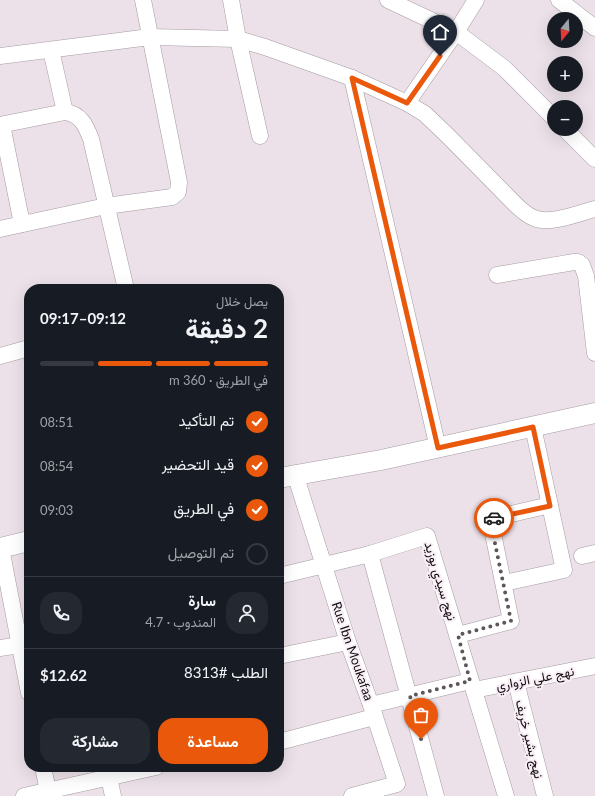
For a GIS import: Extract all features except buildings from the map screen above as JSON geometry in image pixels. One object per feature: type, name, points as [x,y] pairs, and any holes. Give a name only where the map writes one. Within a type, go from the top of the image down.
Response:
[{"type":"street","points":[[0,229],[106,206],[172,197],[178,192],[179,182],[142,0]]},
{"type":"street","points":[[232,0],[238,39],[260,136]]},
{"type":"street","points":[[388,0],[456,32],[504,68],[547,111]]},
{"type":"street","points":[[407,103],[476,0]]},
{"type":"street","points":[[559,0],[595,28]]},
{"type":"street","points":[[0,56],[150,37],[238,39],[352,78],[407,103],[425,114],[524,213],[535,219],[546,221],[595,209]]},
{"type":"street","points":[[51,50],[65,112]]},
{"type":"street","points":[[352,78],[438,448]]},
{"type":"street","points":[[22,224],[1,125],[65,112],[73,113],[85,125],[91,139],[125,284]]},
{"type":"street","points":[[572,136],[595,159]]},
{"type":"street","points":[[497,275],[574,262],[578,262],[582,265],[586,276],[595,353]]},
{"type":"street","points":[[0,356],[24,349]]},
{"type":"street","points":[[287,476],[381,460],[595,413]]},
{"type":"street","points":[[504,583],[564,570],[533,427]]},
{"type":"street","name":"Rue Ibn Moukafaa","points":[[287,476],[324,564],[348,642],[397,784],[370,794],[352,796]]},
{"type":"street","points":[[458,635],[511,621],[490,519],[550,506]]},
{"type":"street","name":"نهج سيدي بوزيد","points":[[284,575],[370,554],[427,536],[506,796]]},
{"type":"street","points":[[24,542],[1,548],[22,624],[20,645],[24,666]]},
{"type":"street","points":[[370,554],[410,696],[436,796]]},
{"type":"street","points":[[284,655],[348,642]]},
{"type":"street","points":[[0,648],[20,645]]},
{"type":"street","name":"نهج علي الزواري","points":[[284,740],[373,711],[410,696],[472,686],[516,682],[595,666]]},
{"type":"street","name":"نهج بشير خريف","points":[[516,682],[544,796]]},
{"type":"street","points":[[44,772],[48,794]]},
{"type":"street","points":[[24,796],[48,794],[108,772],[113,796]]},
{"type":"way so far","points":[[421,739],[410,696],[470,681],[458,635],[511,621],[490,519],[494,518]]},
{"type":"route","points":[[440,56],[407,103],[352,78],[438,448],[533,427],[550,506],[494,518]]}]
